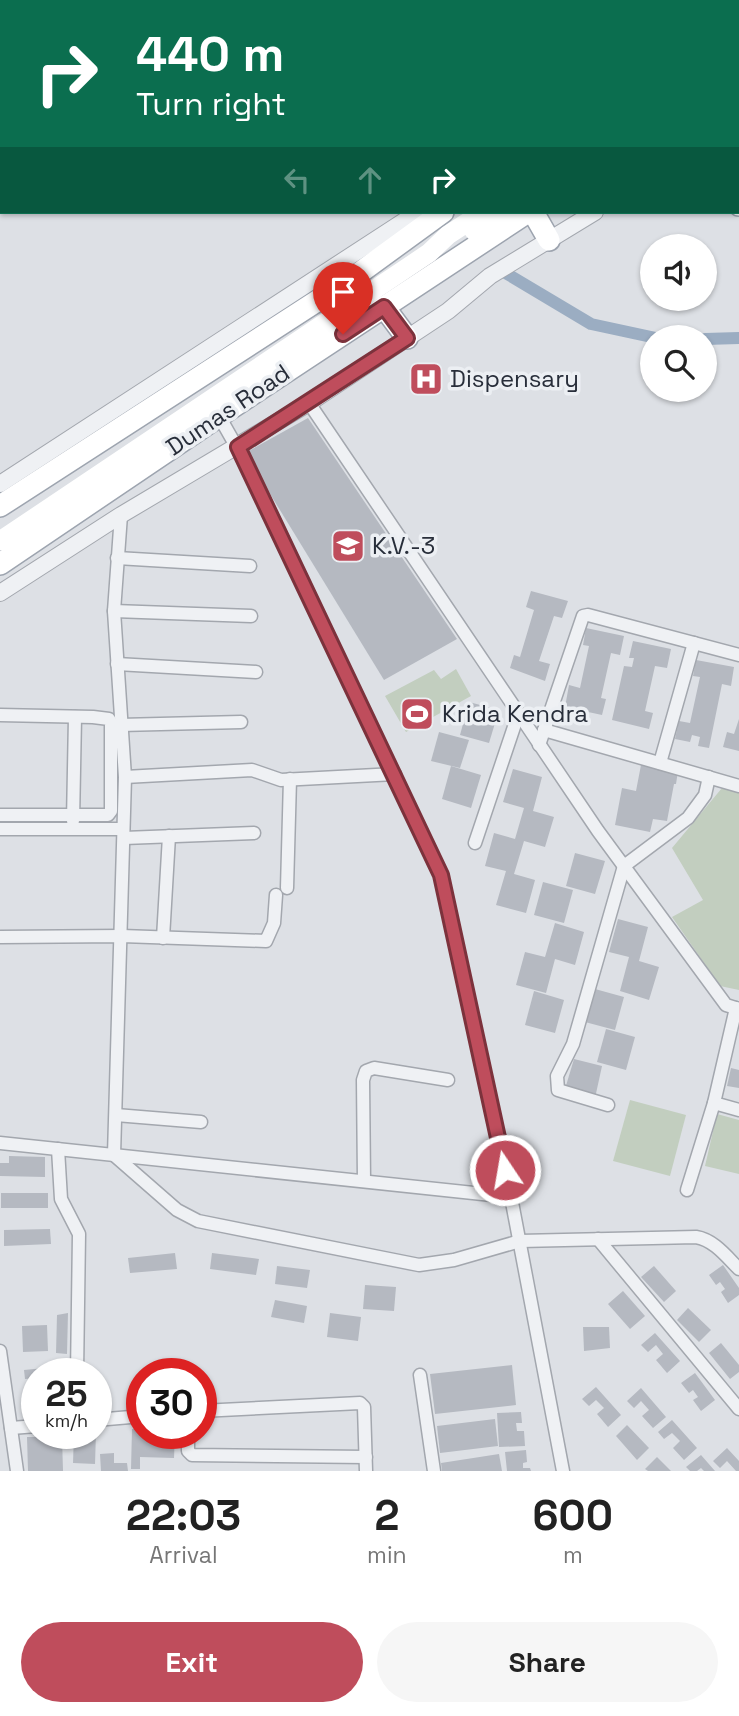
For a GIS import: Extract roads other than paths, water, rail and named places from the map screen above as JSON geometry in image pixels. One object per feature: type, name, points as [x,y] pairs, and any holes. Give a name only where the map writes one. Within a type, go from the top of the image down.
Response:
[{"type":"main road","name":"Dumas Road","points":[[0,506],[351,279],[440,214]]},
{"type":"main road","points":[[0,541],[429,253],[448,235],[480,214]]},
{"type":"main road","points":[[429,253],[454,244],[501,214]]},
{"type":"main road","name":"Dumas Road","points":[[0,564],[525,214]]},
{"type":"main road","points":[[534,214],[549,240]]},
{"type":"main road","points":[[348,257],[351,279]]},
{"type":"main road","points":[[384,307],[407,338]]},
{"type":"street","points":[[0,484],[348,257],[409,214]]},
{"type":"street","points":[[0,593],[121,515],[309,403],[448,311],[489,276],[592,214]]},
{"type":"street","points":[[309,403],[518,715],[624,866],[726,1005],[738,1008],[714,1103],[687,1190]]},
{"type":"street","points":[[219,416],[238,447],[441,875],[511,1196],[563,1471]]},
{"type":"street","points":[[114,1155],[125,777],[114,611],[121,515]]},
{"type":"street","points":[[117,558],[250,566]]},
{"type":"street","points":[[114,611],[251,616]]},
{"type":"street","points":[[539,745],[583,616],[588,615],[739,655]]},
{"type":"street","points":[[660,763],[694,643]]},
{"type":"street","points":[[117,664],[257,673]]},
{"type":"street","points":[[0,715],[106,718],[111,723],[111,811],[108,815],[0,815]]},
{"type":"street","points":[[475,844],[518,715]]},
{"type":"street","points":[[72,830],[75,717]]},
{"type":"street","points":[[120,725],[241,722]]},
{"type":"street","points":[[544,730],[739,786]]},
{"type":"street","points":[[125,777],[252,770],[274,779],[395,774]]},
{"type":"street","points":[[608,1105],[558,1090],[556,1082],[573,1044],[624,866],[688,818],[705,795],[709,777]]},
{"type":"street","points":[[0,937],[122,936],[266,941],[274,923],[281,892],[290,779]]},
{"type":"street","points":[[0,830],[72,830],[169,836],[254,833]]},
{"type":"street","points":[[163,938],[169,836]]},
{"type":"street","points":[[364,1181],[363,1080],[366,1071],[374,1068],[448,1080]]},
{"type":"street","points":[[714,1103],[739,1110]]},
{"type":"street","points":[[116,1115],[201,1122]]},
{"type":"street","points":[[0,1143],[511,1196]]},
{"type":"street","points":[[58,1149],[61,1199],[79,1234],[77,1358]]},
{"type":"street","points":[[114,1155],[177,1210],[198,1221],[419,1265],[454,1260],[520,1241],[706,1239],[739,1269]]},
{"type":"street","points":[[598,1239],[739,1409]]},
{"type":"street","points":[[0,1351],[17,1471]]},
{"type":"street","points":[[420,1375],[434,1471]]},
{"type":"street","points":[[217,1410],[360,1403],[364,1407],[366,1471]]},
{"type":"street","points":[[11,1428],[21,1427]]},
{"type":"street","points":[[188,1449],[192,1455],[366,1457]]},
{"type":"waterway","points":[[504,272],[591,324],[640,335]]},
{"type":"waterway","points":[[717,339],[739,338]]},
{"type":"place","name":"Dispensary","points":[[426,379]]},
{"type":"place","name":"K.V.-3","points":[[348,546]]},
{"type":"place","name":"Krida Kendra","points":[[417,714]]}]
